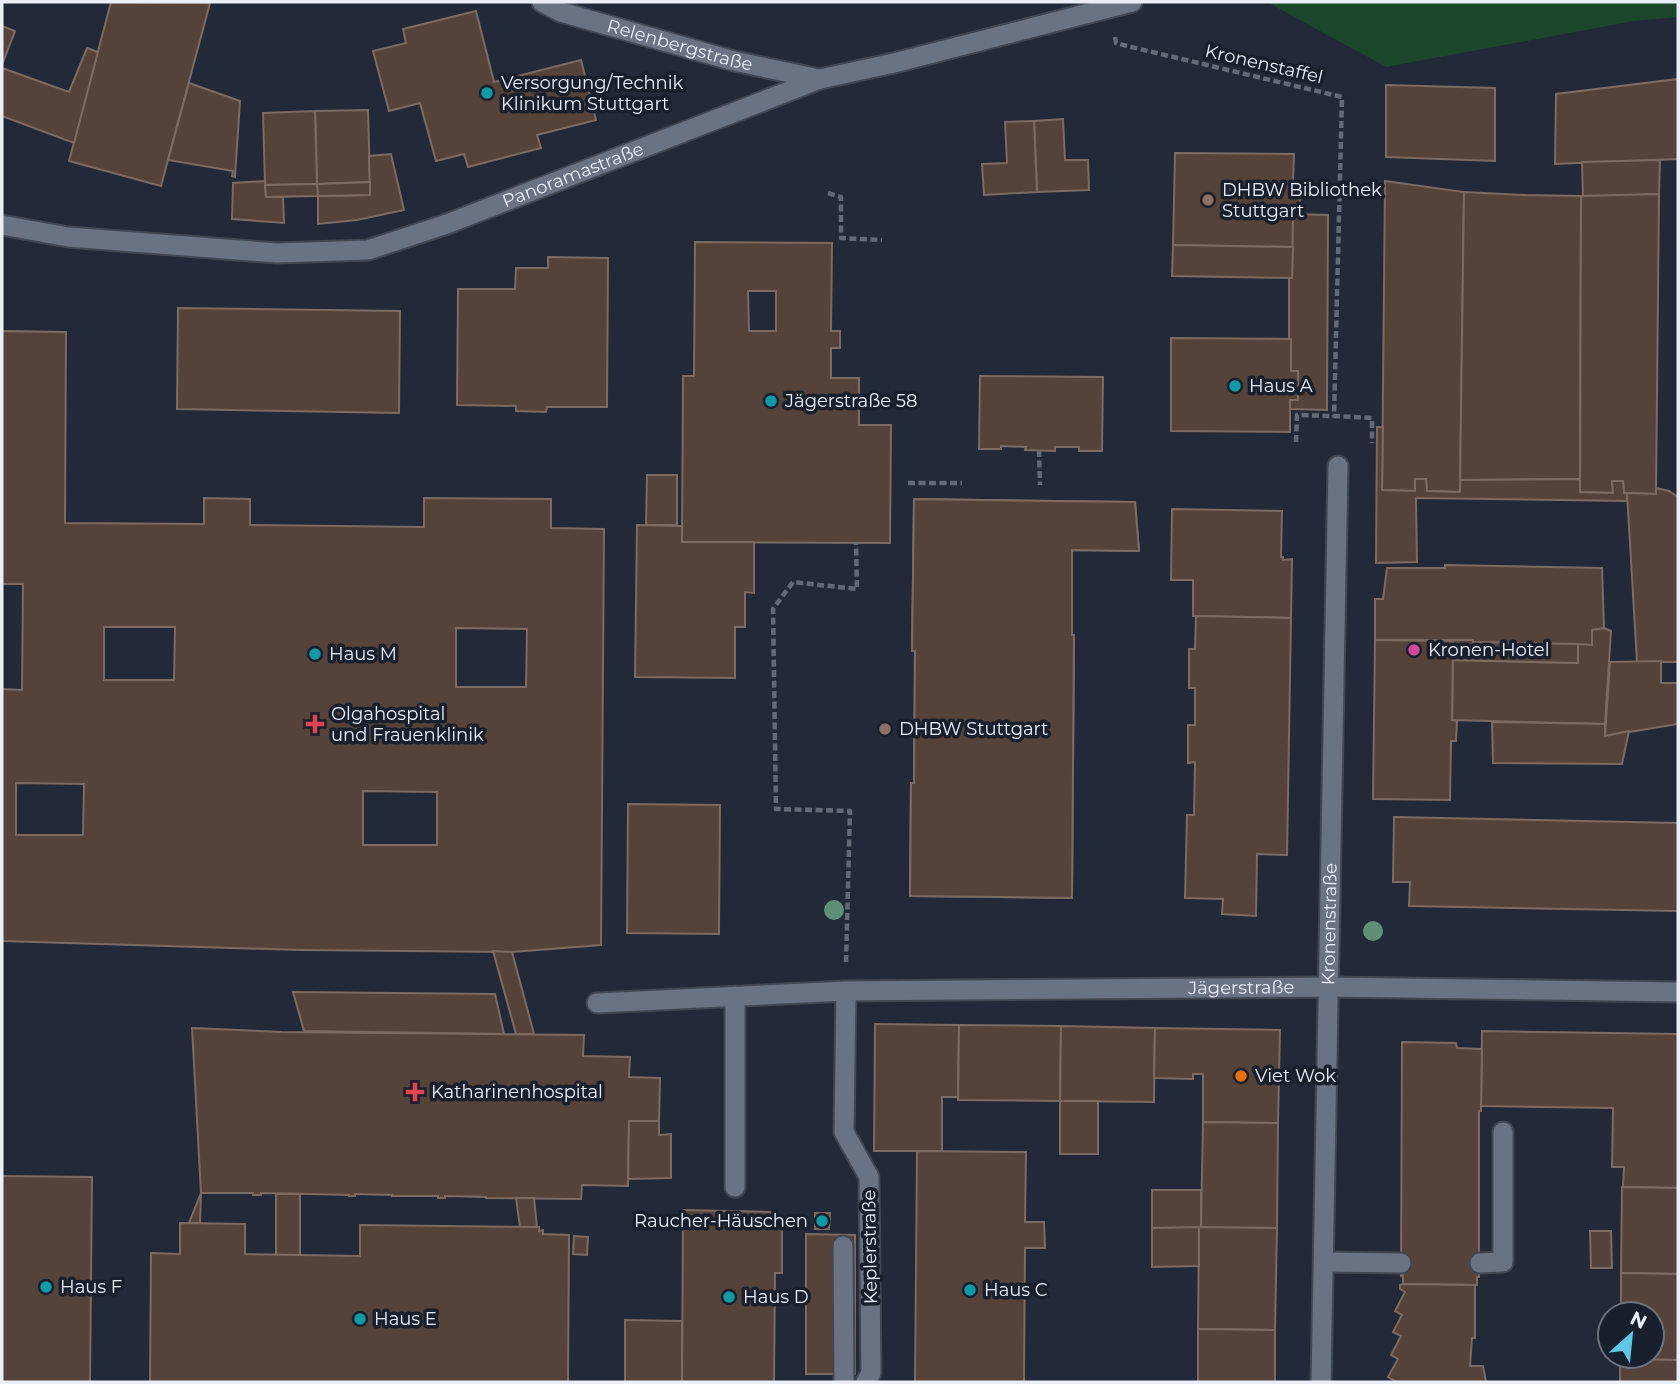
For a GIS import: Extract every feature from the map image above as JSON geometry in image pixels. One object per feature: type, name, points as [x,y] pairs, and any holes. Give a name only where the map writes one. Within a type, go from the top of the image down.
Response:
[{"type":"street","name":"Relenbergstraße","points":[[542,2],[561,12],[734,61],[820,79]]},
{"type":"street","name":"Panoramastraße","points":[[2,225],[68,237],[264,252],[368,250],[447,224],[820,79],[894,64],[1132,2]]},
{"type":"street","name":"Kronenstraße","points":[[1321,1382],[1338,466]]},
{"type":"street","name":"Jägerstraße","points":[[597,1003],[846,991],[1329,987],[1678,992]]},
{"type":"street","name":"Keplerstraße","points":[[846,991],[844,1132],[869,1177],[871,1373],[866,1382]]},
{"type":"street","points":[[735,996],[735,1187]]},
{"type":"street","points":[[1480,1263],[1503,1262],[1503,1132]]},
{"type":"street","points":[[843,1246],[844,1382]]},
{"type":"street","points":[[1324,1262],[1401,1264]]},
{"type":"path","name":"Kronenstaffel","points":[[1116,43],[1342,97],[1334,415]]},
{"type":"path","points":[[828,193],[841,197],[841,238],[882,240]]},
{"type":"path","points":[[1296,442],[1297,415],[1334,415],[1371,418],[1372,443]]},
{"type":"path","points":[[1039,450],[1040,485]]},
{"type":"path","points":[[908,483],[962,483]]},
{"type":"path","points":[[846,991],[850,811],[776,809],[773,609],[793,582],[857,589],[856,543]]},
{"type":"green space","points":[[1267,2],[1678,2],[1678,17],[1634,21],[1386,67]]},
{"type":"building","points":[[111,2],[210,3],[161,186],[69,161]]},
{"type":"building","name":"Versorgung/Technik Klinikum Stuttgart","points":[[476,11],[494,82],[581,60],[596,120],[537,135],[541,148],[468,167],[464,154],[436,161],[420,103],[389,111],[373,51],[406,43],[403,29]]},
{"type":"building","points":[[2,26],[15,31],[2,65]]},
{"type":"building","points":[[87,48],[98,52],[74,143],[2,116],[2,68],[69,92]]},
{"type":"building","points":[[1678,79],[1678,159],[1555,164],[1556,94]]},
{"type":"building","points":[[189,83],[240,101],[235,177],[232,176],[233,171],[168,160]]},
{"type":"building","points":[[1386,85],[1495,88],[1495,161],[1386,157]]},
{"type":"building","points":[[368,110],[370,182],[317,184],[315,111]]},
{"type":"building","points":[[315,111],[317,184],[265,185],[263,113]]},
{"type":"building","points":[[1063,119],[1065,160],[1088,160],[1089,190],[1037,192],[1034,121]]},
{"type":"building","points":[[1034,121],[1037,192],[984,195],[982,164],[1007,163],[1005,122]]},
{"type":"building","points":[[1175,153],[1294,154],[1293,185],[1300,186],[1300,215],[1293,214],[1293,247],[1173,245]]},
{"type":"building","points":[[391,154],[404,210],[357,220],[318,224],[318,196],[370,195],[369,156]]},
{"type":"building","points":[[1660,160],[1659,194],[1583,197],[1582,162]]},
{"type":"building","points":[[265,181],[266,197],[283,197],[284,223],[232,219],[233,183]]},
{"type":"building","points":[[1385,181],[1464,192],[1460,492],[1427,491],[1426,479],[1415,479],[1415,491],[1382,490]]},
{"type":"building","points":[[370,182],[370,195],[318,196],[317,184]]},
{"type":"building","points":[[317,184],[318,196],[266,197],[265,185]]},
{"type":"building","points":[[1464,192],[1581,196],[1580,479],[1460,480]]},
{"type":"building","points":[[1659,194],[1656,494],[1624,493],[1623,481],[1612,481],[1613,493],[1580,492],[1581,196]]},
{"type":"building","points":[[1293,214],[1328,215],[1327,410],[1290,409],[1290,400],[1298,400],[1298,371],[1291,371],[1289,339]]},
{"type":"building","name":"Jägerstraße 58","points":[[695,242],[832,243],[831,331],[840,331],[840,348],[831,348],[831,378],[859,378],[859,425],[891,425],[890,543],[682,542],[683,376],[694,376]],"holes":[[[748,291],[776,291],[776,331],[749,331]]]},
{"type":"building","points":[[1173,245],[1293,247],[1292,278],[1172,276]]},
{"type":"building","points":[[548,257],[608,258],[607,407],[547,407],[546,412],[516,411],[516,406],[457,405],[458,289],[515,289],[516,268],[548,268]]},
{"type":"building","points":[[178,308],[400,311],[399,413],[177,409]]},
{"type":"building","name":"Olgahospital und Frauenklinik","points":[[2,331],[66,332],[65,523],[204,524],[204,498],[250,499],[250,525],[424,527],[424,498],[551,499],[551,528],[604,529],[601,945],[512,952],[300,950],[2,941],[2,689],[22,690],[23,584],[2,584]],"holes":[[[104,627],[175,627],[174,680],[104,680]],[[456,628],[527,629],[526,687],[456,687]],[[16,783],[84,784],[83,835],[16,835]],[[363,791],[437,792],[437,845],[363,845]]]},
{"type":"building","name":"Haus A","points":[[1171,338],[1291,339],[1291,371],[1298,371],[1298,400],[1290,400],[1290,432],[1171,431]]},
{"type":"building","points":[[980,376],[1103,377],[1102,451],[1079,451],[1079,447],[1055,447],[1055,451],[1001,446],[1001,449],[979,449]]},
{"type":"building","points":[[1377,427],[1383,427],[1382,490],[1415,491],[1415,479],[1426,479],[1427,491],[1460,492],[1460,480],[1580,479],[1580,492],[1613,493],[1612,481],[1623,481],[1627,501],[1416,498],[1417,562],[1376,563]]},
{"type":"building","points":[[647,475],[677,475],[677,525],[646,525]]},
{"type":"building","points":[[1656,488],[1669,491],[1678,497],[1678,662],[1637,662],[1627,493],[1656,494]]},
{"type":"building","points":[[914,499],[1135,502],[1139,551],[1072,550],[1072,898],[910,896],[911,783],[914,783],[915,651],[912,651]],"holes":[[[964,746],[1004,747],[1004,777],[964,776]]]},
{"type":"building","points":[[914,499],[1135,502],[1139,551],[1072,550],[1072,898],[910,896],[911,783],[914,783]]},
{"type":"building","points":[[1172,509],[1282,511],[1281,557],[1283,560],[1292,559],[1291,618],[1193,616],[1193,580],[1171,580]]},
{"type":"building","points":[[637,525],[682,526],[682,542],[754,542],[754,593],[745,592],[745,627],[735,627],[735,678],[635,677]]},
{"type":"building","points":[[1445,565],[1602,568],[1604,628],[1592,630],[1592,645],[1473,640],[1375,640],[1375,599],[1383,599],[1387,568],[1445,568]]},
{"type":"building","points":[[1196,616],[1291,618],[1287,855],[1257,854],[1256,916],[1222,914],[1223,899],[1185,898],[1187,815],[1194,815],[1195,762],[1188,763],[1188,725],[1195,725],[1195,688],[1189,688],[1189,649],[1195,649]]},
{"type":"building","points":[[1604,628],[1611,631],[1605,724],[1452,720],[1453,660],[1578,663],[1578,644],[1592,645],[1592,630]]},
{"type":"building","points":[[1375,640],[1453,641],[1452,720],[1457,721],[1456,741],[1451,741],[1450,800],[1373,799]]},
{"type":"building","points":[[1453,640],[1578,644],[1578,663],[1453,660]]},
{"type":"building","points":[[1661,661],[1661,683],[1678,683],[1678,724],[1605,736],[1610,662]]},
{"type":"building","points":[[1492,722],[1605,724],[1605,736],[1629,731],[1622,764],[1493,763]]},
{"type":"building","points":[[628,804],[720,805],[719,934],[627,933]]},
{"type":"building","points":[[1394,817],[1678,823],[1678,911],[1409,906],[1410,882],[1393,882]]},
{"type":"building","points":[[493,951],[512,952],[534,1034],[516,1034]]},
{"type":"building","points":[[293,992],[495,994],[504,1034],[304,1031]]},
{"type":"building","points":[[875,1024],[959,1025],[958,1097],[942,1097],[942,1151],[874,1151]]},
{"type":"building","points":[[959,1025],[1061,1026],[1060,1101],[958,1100]]},
{"type":"building","points":[[1061,1026],[1155,1028],[1154,1102],[1060,1101]]},
{"type":"building","points":[[192,1028],[282,1032],[584,1035],[583,1056],[630,1057],[629,1077],[660,1078],[659,1121],[629,1121],[628,1186],[582,1185],[581,1199],[201,1193]]},
{"type":"building","name":"Viet Wok","points":[[1155,1028],[1280,1030],[1278,1123],[1203,1122],[1203,1074],[1193,1074],[1193,1079],[1154,1078]]},
{"type":"building","points":[[1482,1031],[1678,1034],[1678,1188],[1623,1187],[1624,1167],[1612,1167],[1613,1108],[1481,1106]]},
{"type":"building","points":[[1402,1042],[1456,1043],[1457,1048],[1482,1049],[1477,1285],[1403,1284]]},
{"type":"building","points":[[1060,1101],[1098,1101],[1098,1154],[1060,1154]]},
{"type":"building","points":[[629,1121],[659,1121],[659,1135],[671,1134],[671,1178],[628,1179]]},
{"type":"building","points":[[1203,1122],[1278,1123],[1277,1228],[1201,1228]]},
{"type":"building","name":"Haus C","points":[[917,1151],[1026,1152],[1025,1222],[1044,1222],[1045,1248],[1025,1248],[1024,1382],[915,1382]]},
{"type":"building","name":"Haus F","points":[[2,1176],[92,1177],[90,1382],[2,1382]]},
{"type":"building","points":[[1622,1187],[1678,1188],[1678,1274],[1621,1273]]},
{"type":"building","points":[[1152,1190],[1201,1190],[1201,1228],[1152,1228]]},
{"type":"building","points":[[201,1193],[200,1223],[189,1223]]},
{"type":"building","points":[[276,1194],[300,1194],[300,1255],[276,1255]]},
{"type":"building","points":[[516,1198],[534,1198],[537,1227],[520,1227]]},
{"type":"building","name":"Haus D","points":[[683,1210],[771,1212],[771,1223],[782,1224],[782,1273],[775,1273],[774,1382],[682,1382]]},
{"type":"building","name":"Raucher-Häuschen","points":[[815,1213],[830,1213],[829,1229],[815,1229]]},
{"type":"building","name":"Haus E","points":[[180,1223],[245,1224],[245,1254],[360,1256],[360,1225],[539,1227],[543,1234],[569,1235],[568,1382],[150,1382],[151,1253],[180,1254]]},
{"type":"building","points":[[1199,1227],[1277,1228],[1275,1330],[1198,1329]]},
{"type":"building","points":[[1199,1227],[1199,1266],[1152,1267],[1152,1228]]},
{"type":"building","points":[[1590,1231],[1611,1231],[1612,1268],[1591,1268]]},
{"type":"building","points":[[806,1234],[855,1235],[855,1374],[806,1374]]},
{"type":"building","points":[[574,1236],[588,1237],[587,1255],[573,1254]]},
{"type":"building","points":[[1621,1273],[1678,1274],[1678,1360],[1666,1360],[1666,1300],[1621,1300]]},
{"type":"building","points":[[1403,1284],[1475,1285],[1475,1338],[1472,1338],[1470,1366],[1483,1366],[1486,1382],[1394,1382],[1388,1377],[1398,1359],[1391,1355],[1401,1336],[1393,1332],[1402,1315],[1395,1311],[1405,1292],[1400,1289]]},
{"type":"building","points":[[625,1320],[682,1321],[682,1382],[625,1382]]},
{"type":"building","points":[[1198,1329],[1275,1330],[1275,1382],[1198,1382]]},
{"type":"building","points":[[1666,1360],[1678,1360],[1678,1382],[1620,1382],[1620,1370],[1666,1370]]},
{"type":"place","name":"Versorgung/Technik Klinikum Stuttgart","points":[[487,93]]},
{"type":"place","name":"DHBW Bibliothek Stuttgart","points":[[1208,200]]},
{"type":"place","name":"Haus A","points":[[1235,386]]},
{"type":"place","name":"Jägerstraße 58","points":[[771,401]]},
{"type":"place","name":"Kronen-Hotel","points":[[1414,650]]},
{"type":"place","name":"Haus M","points":[[315,654]]},
{"type":"place","name":"Olgahospital und Frauenklinik","points":[[315,724]]},
{"type":"place","name":"DHBW Stuttgart","points":[[885,729]]},
{"type":"place","name":"Viet Wok","points":[[1241,1076]]},
{"type":"place","name":"Katharinenhospital","points":[[415,1092]]},
{"type":"place","name":"Raucher-Häuschen","points":[[822,1221]]},
{"type":"place","name":"Haus F","points":[[46,1287]]},
{"type":"place","name":"Haus C","points":[[970,1290]]},
{"type":"place","name":"Haus D","points":[[729,1297]]},
{"type":"place","name":"Haus E","points":[[360,1319]]}]
